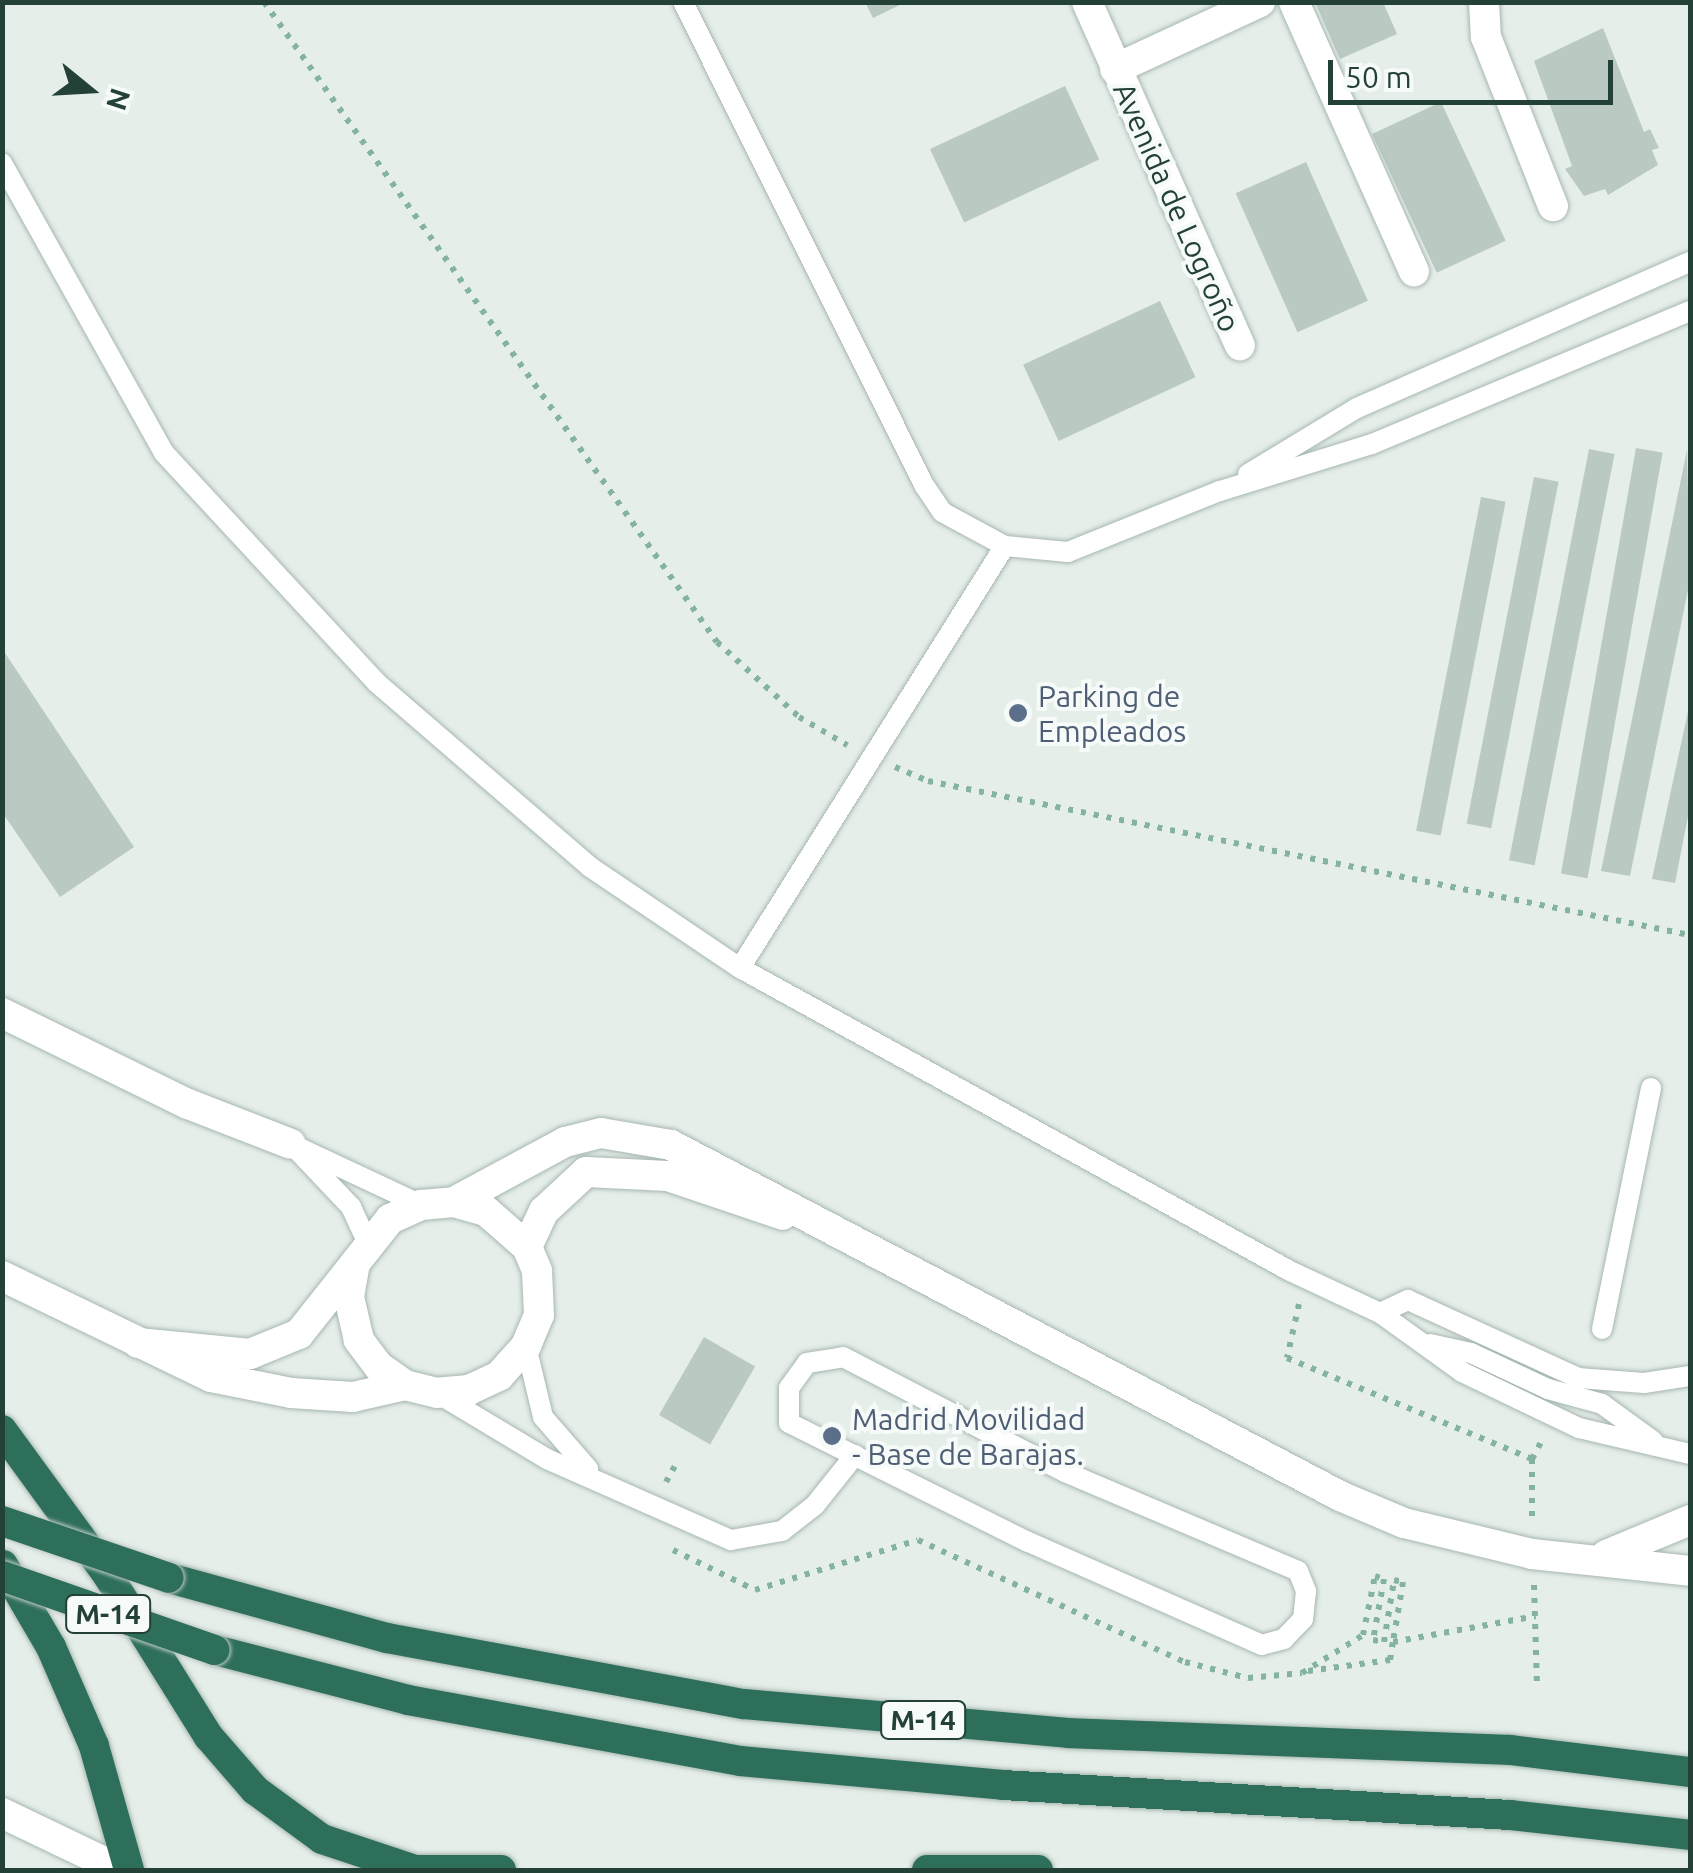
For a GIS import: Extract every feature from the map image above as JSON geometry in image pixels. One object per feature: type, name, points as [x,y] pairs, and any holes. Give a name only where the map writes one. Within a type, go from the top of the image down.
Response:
[{"type":"highway","points":[[2,1430],[107,1574],[210,1737],[254,1790],[322,1839],[414,1870],[501,1870]]},
{"type":"highway","name":"M-14","points":[[2,1520],[169,1578],[387,1638],[744,1704],[1068,1733],[1510,1750],[1690,1772]]},
{"type":"highway","points":[[2,1565],[50,1647],[94,1746],[125,1870]]},
{"type":"highway","name":"M-14","points":[[2,1576],[215,1650],[426,1704],[740,1761],[1003,1786],[1510,1814],[1690,1835]]},
{"type":"highway","points":[[926,1870],[1038,1870]]},
{"type":"street","name":"Avenida de Logroño","points":[[1087,2],[1240,346]]},
{"type":"street","name":"Avenida de Logroño","points":[[1115,69],[1260,2]]},
{"type":"street","points":[[1294,2],[1414,271]]},
{"type":"street","points":[[1484,2],[1486,38],[1552,206]]},
{"type":"street","points":[[2,1013],[188,1104],[291,1144]]},
{"type":"street","points":[[454,1202],[565,1142],[601,1133],[671,1145],[728,1170],[817,1224],[1340,1496],[1404,1523],[1532,1554],[1598,1558],[1690,1571]]},
{"type":"street","points":[[528,1247],[544,1211],[586,1172],[668,1176],[817,1224]]},
{"type":"street","points":[[138,1342],[250,1354],[299,1334],[361,1253],[390,1218],[421,1204],[454,1202],[486,1210],[528,1247],[537,1271],[538,1315],[526,1346],[500,1376],[469,1390],[437,1393],[405,1384],[379,1367],[359,1340],[349,1297],[361,1253]]},
{"type":"street","points":[[2,1276],[212,1376],[290,1393],[353,1397],[405,1384]]},
{"type":"street","points":[[1598,1558],[1690,1520]]},
{"type":"street","points":[[2,1813],[125,1870]]},
{"type":"lane","points":[[684,2],[924,485],[942,512],[1005,546],[1068,552],[1220,490],[1372,444],[1690,311]]},
{"type":"lane","points":[[2,163],[164,453],[377,684],[590,867],[740,968],[1290,1271],[1380,1313],[1462,1372],[1580,1428],[1690,1454]]},
{"type":"lane","points":[[1220,490],[1358,408],[1690,262]]},
{"type":"lane","points":[[1358,408],[1372,444]]},
{"type":"lane","points":[[740,968],[1005,546]]},
{"type":"lane","points":[[1602,1329],[1651,1088]]},
{"type":"lane","points":[[291,1144],[421,1204]]},
{"type":"lane","points":[[291,1144],[351,1207],[361,1253]]},
{"type":"lane","points":[[1380,1313],[1408,1300],[1578,1378],[1644,1383],[1690,1376]]},
{"type":"lane","points":[[526,1346],[543,1417],[593,1474]]},
{"type":"lane","points":[[843,1357],[1065,1472],[1298,1571],[1306,1591],[1303,1618],[1284,1639],[1262,1645],[1028,1542],[854,1454],[789,1423],[789,1388],[807,1363],[843,1357]]},
{"type":"lane","points":[[437,1393],[547,1459],[593,1474],[730,1540],[752,1540],[782,1531],[815,1505],[854,1454]]},
{"type":"path","points":[[264,2],[717,642],[799,717],[872,758],[928,781],[1690,935]]},
{"type":"path","points":[[1290,1271],[1300,1310],[1287,1358],[1532,1459],[1532,1528]]},
{"type":"path","points":[[1534,1579],[1537,1684]]},
{"type":"path","points":[[1302,1672],[1390,1660],[1393,1642]]},
{"type":"building","points":[[865,2],[906,2],[873,18]]},
{"type":"building","points":[[1315,2],[1383,2],[1397,34],[1340,59]]},
{"type":"building","points":[[1603,28],[1644,132],[1650,129],[1659,148],[1652,150],[1658,165],[1608,195],[1605,189],[1584,196],[1565,169],[1572,166],[1534,61]]},
{"type":"building","points":[[1065,86],[1099,159],[964,222],[930,149]]},
{"type":"building","points":[[1441,102],[1506,241],[1437,273],[1372,134]]},
{"type":"building","points":[[1306,162],[1368,301],[1297,332],[1236,193]]},
{"type":"building","points":[[1160,301],[1195,377],[1059,441],[1023,365]]},
{"type":"building","points":[[1636,448],[1663,453],[1588,878],[1561,873]]},
{"type":"building","points":[[1589,449],[1615,454],[1535,865],[1509,860]]},
{"type":"building","points":[[1687,450],[1690,580],[1630,876],[1601,871]]},
{"type":"building","points":[[1534,477],[1559,482],[1491,828],[1467,824]]},
{"type":"building","points":[[1481,497],[1506,502],[1441,836],[1416,831]]},
{"type":"building","points":[[5,653],[134,847],[60,897],[2,812]]},
{"type":"building","points":[[1690,702],[1690,806],[1675,883],[1652,879]]},
{"type":"building","points":[[704,1337],[755,1366],[710,1444],[659,1415]]},
{"type":"place","name":"Parking de Empleados","points":[[1018,713]]},
{"type":"place","name":"Madrid Movilidad - Base de Barajas.","points":[[832,1436]]}]
